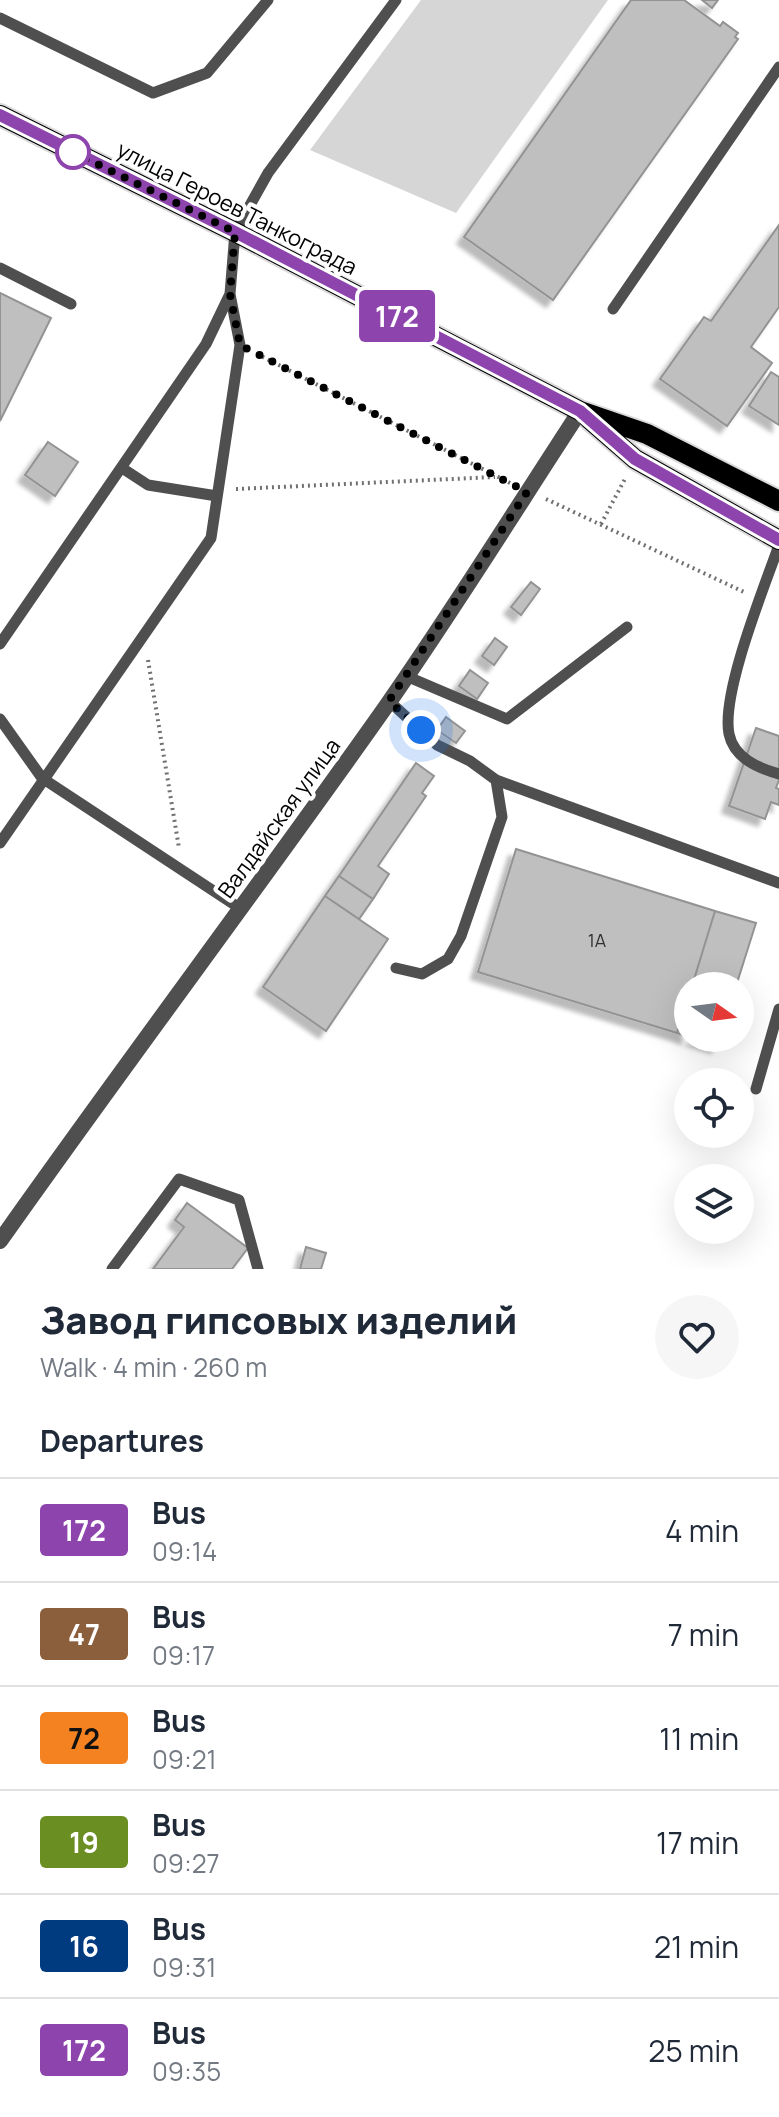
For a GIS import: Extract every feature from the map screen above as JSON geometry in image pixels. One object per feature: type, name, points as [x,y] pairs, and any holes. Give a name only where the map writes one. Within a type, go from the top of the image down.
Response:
[{"type":"main road","name":"улица Героев Танкограда","points":[[0,115],[235,232],[580,411],[647,434],[779,501]]},
{"type":"main road","name":"улица Героев Танкограда","points":[[580,411],[635,459],[779,543]]},
{"type":"street","name":"Валдайская улица","points":[[0,1241],[124,1064],[241,909],[389,701],[580,411]]},
{"type":"lane","points":[[0,18],[153,93],[207,73],[268,0]]},
{"type":"lane","points":[[0,843],[42,778],[211,538],[240,345],[230,294],[235,232],[268,173],[396,0]]},
{"type":"lane","points":[[613,309],[779,67]]},
{"type":"lane","points":[[0,268],[71,304]]},
{"type":"lane","points":[[0,644],[206,344],[230,294]]},
{"type":"lane","points":[[122,468],[148,485],[217,493]]},
{"type":"lane","points":[[779,543],[729,698],[729,735],[739,754],[760,768],[779,774]]},
{"type":"lane","points":[[406,676],[507,719],[627,627]]},
{"type":"lane","points":[[389,701],[437,745],[470,761],[496,780],[779,883]]},
{"type":"lane","points":[[0,719],[42,778],[241,909]]},
{"type":"lane","points":[[396,968],[422,974],[448,959],[461,936],[502,817],[496,780]]},
{"type":"lane","points":[[756,1089],[779,1009]]},
{"type":"lane","points":[[112,1269],[179,1179],[239,1200],[258,1269]]},
{"type":"path","points":[[240,345],[527,492],[760,600]]},
{"type":"path","points":[[217,493],[497,477]]},
{"type":"path","points":[[143,634],[183,870]]},
{"type":"shaded area","points":[[421,0],[608,0],[456,213],[310,150]]},
{"type":"building","points":[[631,0],[684,0],[720,26],[723,22],[738,33],[735,37],[738,39],[553,300],[464,237]]},
{"type":"building","points":[[702,0],[718,0],[712,8]]},
{"type":"building","points":[[779,225],[779,307],[751,347],[772,363],[727,426],[660,379],[704,317],[711,321]]},
{"type":"building","points":[[0,293],[51,318],[0,421]]},
{"type":"building","points":[[771,372],[779,377],[779,425],[749,406]]},
{"type":"building","points":[[48,442],[78,462],[55,496],[25,475]]},
{"type":"building","points":[[531,582],[540,589],[521,615],[511,607]]},
{"type":"building","points":[[495,638],[507,647],[494,665],[482,656]]},
{"type":"building","points":[[470,670],[488,683],[477,699],[459,686]]},
{"type":"building","points":[[446,717],[465,731],[456,743],[437,730]]},
{"type":"building","points":[[756,728],[779,736],[779,780],[776,788],[779,789],[779,805],[771,802],[765,819],[729,806]]},
{"type":"building","points":[[416,763],[434,776],[422,793],[426,796],[378,866],[389,874],[373,899],[339,876]]},
{"type":"building","points":[[516,849],[715,911],[696,972],[674,972],[674,1032],[478,972]]},
{"type":"building","points":[[339,876],[373,899],[359,919],[325,896]]},
{"type":"building","points":[[325,896],[388,939],[326,1031],[263,987]]},
{"type":"building","points":[[715,911],[756,923],[740,972],[696,972]]},
{"type":"building","points":[[187,1203],[248,1248],[232,1269],[153,1269],[184,1227],[175,1220]]},
{"type":"building","points":[[306,1247],[326,1253],[321,1269],[300,1269]]},
{"type":"bus line","name":"172","points":[[0,115],[235,232],[580,411],[635,459],[779,540]]},
{"type":"route","points":[[73,152],[235,232],[230,294],[240,345],[527,492],[389,701],[421,730]]}]
